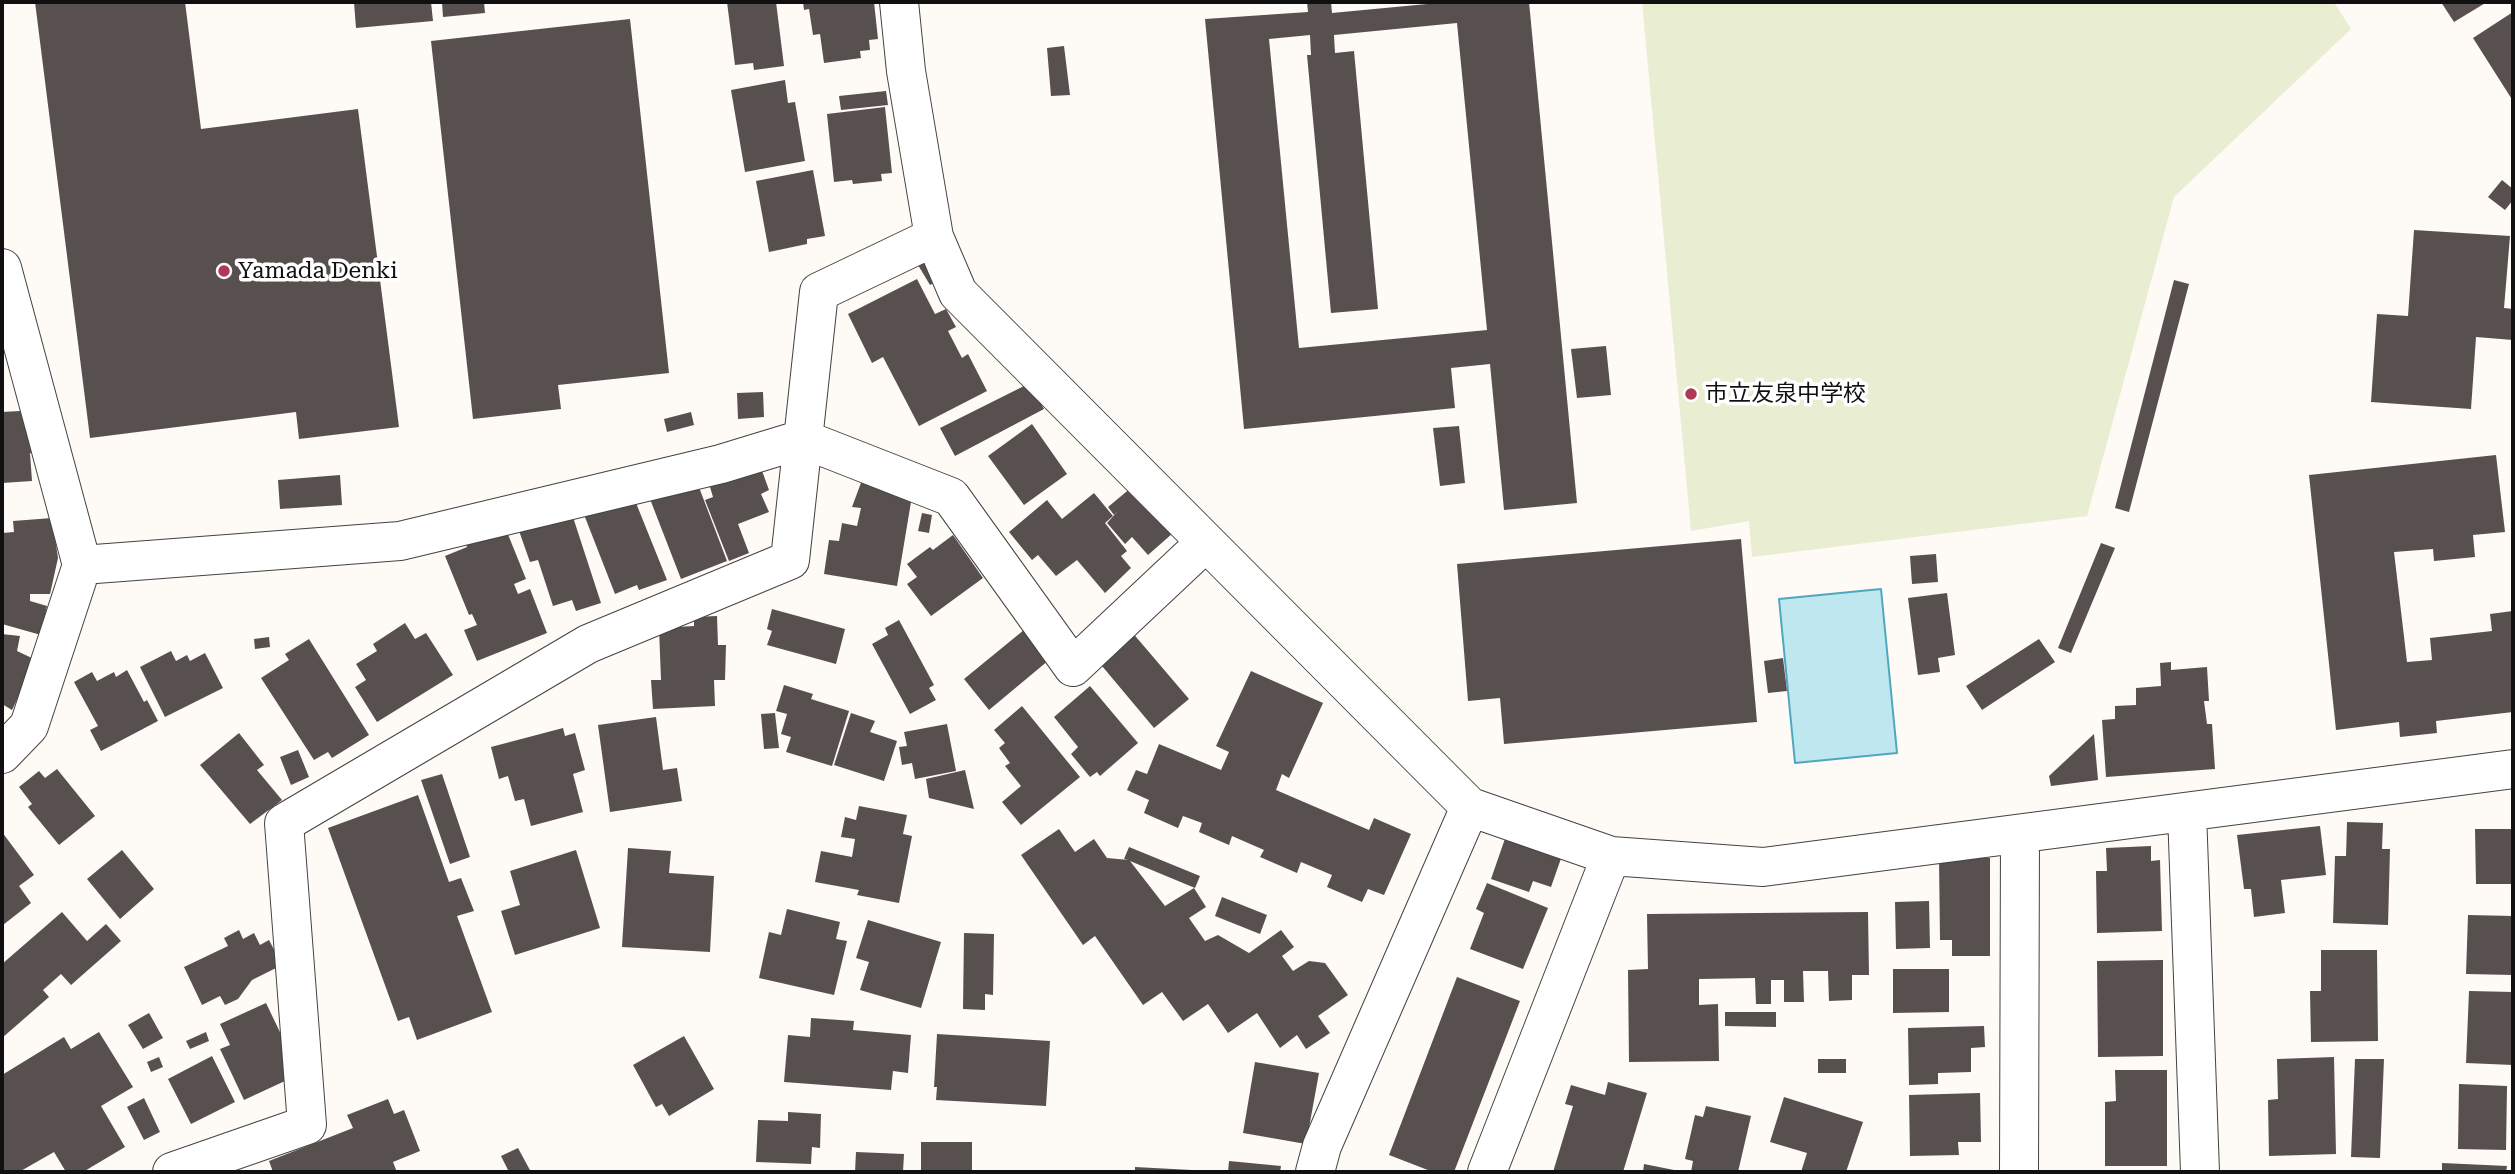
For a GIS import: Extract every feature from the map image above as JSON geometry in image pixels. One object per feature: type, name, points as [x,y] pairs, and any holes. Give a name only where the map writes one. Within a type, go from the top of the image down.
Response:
[{"type":"street","points":[[899,2],[906,71],[934,237],[958,293],[1471,807],[1611,856],[1763,867],[2513,769]]},
{"type":"street","points":[[172,1172],[307,1125],[284,823],[588,644],[790,560],[819,292],[934,237]]},
{"type":"street","points":[[2,268],[82,565],[29,726],[2,754]]},
{"type":"street","points":[[82,565],[400,541],[721,464],[803,439],[951,497],[1073,667],[1206,542]]},
{"type":"street","points":[[1315,1172],[1321,1146],[1471,807]]},
{"type":"street","points":[[2187,812],[2200,1172]]},
{"type":"street","points":[[2019,1172],[2020,834]]},
{"type":"street","points":[[1487,1172],[1611,856]]},
{"type":"green space","points":[[1642,2],[2334,2],[2351,29],[2174,197],[2087,516],[1752,557],[1749,521],[1691,531]]},
{"type":"water","points":[[1881,589],[1897,753],[1795,763],[1779,599]]},
{"type":"building","name":"Yamada Denki","points":[[35,2],[185,2],[201,129],[358,109],[399,427],[299,439],[296,412],[90,438]]},
{"type":"building","points":[[354,2],[431,2],[433,21],[356,28]]},
{"type":"building","points":[[442,2],[484,2],[485,13],[443,17]]},
{"type":"building","points":[[727,2],[776,2],[784,66],[754,70],[753,63],[735,65]]},
{"type":"building","points":[[803,2],[874,2],[878,39],[869,40],[870,50],[860,51],[861,58],[824,63],[820,34],[813,35],[809,9],[804,10]]},
{"type":"building","points":[[1307,2],[1331,2],[1332,13],[1448,2],[1529,2],[1577,503],[1504,510],[1490,364],[1451,368],[1455,408],[1244,429],[1205,19],[1308,12]],"holes":[[[1457,23],[1487,330],[1299,348],[1269,39],[1310,35],[1311,55],[1307,55],[1331,313],[1378,309],[1354,51],[1335,53],[1334,35]]]},
{"type":"building","points":[[2441,2],[2487,2],[2454,22]]},
{"type":"building","points":[[2513,12],[2513,101],[2473,38]]},
{"type":"building","name":"Yamada Denki","points":[[630,19],[669,373],[558,385],[561,409],[473,419],[431,41]]},
{"type":"building","points":[[1064,46],[1070,95],[1051,96],[1047,48]]},
{"type":"building","points":[[785,80],[788,103],[795,102],[805,161],[745,172],[731,90]]},
{"type":"building","points":[[886,91],[888,105],[841,110],[839,96]]},
{"type":"building","points":[[885,107],[892,173],[881,174],[882,181],[853,184],[852,180],[834,182],[827,114]]},
{"type":"building","points":[[813,170],[825,236],[807,239],[807,244],[769,252],[756,181]]},
{"type":"building","points":[[2502,180],[2513,189],[2513,200],[2505,210],[2488,197]]},
{"type":"building","points":[[2414,230],[2510,236],[2504,308],[2513,309],[2513,340],[2476,337],[2471,409],[2371,402],[2377,314],[2408,316]]},
{"type":"building","points":[[929,258],[941,279],[930,285],[918,265]]},
{"type":"building","points":[[917,279],[935,314],[946,309],[956,327],[948,331],[962,358],[968,354],[987,391],[919,426],[883,357],[872,363],[848,314]]},
{"type":"building","points":[[2174,280],[2189,284],[2129,512],[2115,508]]},
{"type":"building","points":[[1606,346],[1611,395],[1577,398],[1571,349]]},
{"type":"building","points":[[1024,386],[1033,389],[1044,409],[955,456],[940,428]]},
{"type":"building","points":[[763,392],[764,417],[738,419],[737,393]]},
{"type":"building","points":[[20,411],[36,454],[30,453],[32,481],[2,483],[2,412]]},
{"type":"building","points":[[691,412],[694,425],[667,432],[664,419]]},
{"type":"building","points":[[1032,424],[1067,474],[1024,505],[988,456]]},
{"type":"building","points":[[1459,426],[1465,483],[1440,486],[1433,428]]},
{"type":"building","points":[[2496,455],[2505,532],[2473,535],[2475,557],[2434,561],[2433,549],[2394,552],[2407,662],[2432,660],[2430,638],[2492,631],[2490,614],[2513,611],[2513,712],[2436,721],[2437,733],[2400,737],[2399,722],[2336,730],[2309,475]]},
{"type":"building","points":[[761,468],[769,490],[761,494],[769,512],[738,524],[749,553],[729,561],[705,500],[713,497],[710,487]]},
{"type":"building","points":[[865,472],[913,490],[897,586],[824,574],[829,540],[839,541],[842,523],[857,526],[861,508],[852,507]]},
{"type":"building","points":[[340,475],[342,505],[280,509],[278,480]]},
{"type":"building","points":[[697,482],[727,561],[681,579],[650,499]]},
{"type":"building","points":[[1132,487],[1173,533],[1148,555],[1132,537],[1125,544],[1107,523],[1118,511],[1114,515],[1108,507]]},
{"type":"building","points":[[632,493],[667,580],[639,590],[637,585],[615,594],[583,512]]},
{"type":"building","points":[[1094,493],[1113,516],[1105,523],[1127,551],[1121,556],[1131,568],[1105,593],[1077,560],[1056,576],[1038,555],[1032,560],[1009,532],[1047,500],[1062,519]]},
{"type":"building","points":[[571,511],[601,603],[576,611],[572,600],[553,606],[538,560],[530,562],[518,528]]},
{"type":"building","points":[[922,513],[932,515],[929,533],[918,531]]},
{"type":"building","points":[[52,518],[58,558],[50,594],[30,594],[30,601],[47,606],[41,635],[2,624],[2,533],[14,532],[13,521]]},
{"type":"building","points":[[505,527],[526,579],[514,584],[518,594],[530,589],[547,633],[477,661],[464,630],[477,625],[472,614],[469,615],[445,556],[467,547],[466,543]]},
{"type":"building","points":[[953,535],[983,578],[931,616],[907,584],[917,577],[907,564],[930,547],[933,550]]},
{"type":"building","points":[[1741,539],[1757,722],[1504,744],[1500,698],[1468,701],[1457,564]]},
{"type":"building","points":[[2101,543],[2115,548],[2071,653],[2058,648]]},
{"type":"building","points":[[1936,554],[1938,582],[1912,584],[1910,556]]},
{"type":"building","points":[[1947,593],[1955,655],[1938,658],[1940,672],[1918,675],[1908,598]]},
{"type":"building","points":[[772,609],[845,629],[836,664],[767,645],[772,631],[767,629]]},
{"type":"building","points":[[717,616],[718,645],[726,645],[725,680],[714,680],[715,706],[653,709],[651,680],[661,680],[659,628],[694,626],[694,617]]},
{"type":"building","points":[[899,620],[934,685],[929,688],[936,700],[910,714],[872,644],[888,635],[885,628]]},
{"type":"building","points":[[405,623],[415,639],[426,633],[453,675],[377,722],[355,687],[366,680],[356,664],[377,651],[373,644]]},
{"type":"building","points":[[1030,625],[1055,655],[989,710],[964,679]]},
{"type":"building","points":[[1131,631],[1189,699],[1154,728],[1097,660]]},
{"type":"building","points":[[2,634],[20,636],[17,651],[36,660],[12,710],[2,704]]},
{"type":"building","points":[[269,637],[270,647],[255,649],[254,639]]},
{"type":"building","points":[[309,639],[369,735],[332,758],[328,752],[314,760],[261,678],[289,660],[285,654]]},
{"type":"building","points":[[2039,639],[2055,662],[1982,710],[1966,686]]},
{"type":"building","points":[[171,651],[176,661],[187,655],[190,661],[205,653],[223,688],[165,717],[140,667]]},
{"type":"building","points":[[1783,658],[1787,691],[1768,693],[1764,661]]},
{"type":"building","points":[[2171,662],[2171,670],[2207,667],[2209,701],[2204,701],[2207,724],[2212,724],[2215,769],[2106,777],[2102,720],[2115,719],[2115,706],[2136,705],[2136,688],[2161,686],[2160,663]]},
{"type":"building","points":[[127,670],[158,721],[101,751],[90,730],[98,726],[74,682],[92,672],[97,681],[114,672],[116,677]]},
{"type":"building","points":[[1251,671],[1323,703],[1289,778],[1282,774],[1276,790],[1369,830],[1374,818],[1411,834],[1384,895],[1368,889],[1362,902],[1327,887],[1332,875],[1301,862],[1297,873],[1260,857],[1264,850],[1232,836],[1229,845],[1199,832],[1202,823],[1183,816],[1178,828],[1144,813],[1149,800],[1127,790],[1136,770],[1147,774],[1159,744],[1221,770],[1229,752],[1216,746]]},
{"type":"building","points":[[784,685],[813,694],[811,699],[849,711],[832,766],[786,752],[791,737],[781,734],[787,714],[776,711]]},
{"type":"building","points":[[1090,686],[1138,743],[1100,776],[1097,772],[1090,777],[1071,754],[1078,747],[1054,717]]},
{"type":"building","points":[[1022,706],[1080,777],[1021,825],[1002,802],[1021,786],[1005,766],[1010,763],[999,748],[1005,743],[994,730]]},
{"type":"building","points":[[775,713],[779,748],[764,749],[761,714]]},
{"type":"building","points":[[851,713],[875,721],[870,732],[897,741],[884,781],[834,765]]},
{"type":"building","points":[[656,717],[663,770],[677,768],[682,801],[610,812],[598,725]]},
{"type":"building","points":[[947,724],[956,771],[915,779],[912,763],[902,765],[899,747],[907,746],[904,732]]},
{"type":"building","points":[[563,728],[565,736],[575,733],[585,770],[573,774],[583,812],[531,826],[524,799],[515,801],[508,776],[499,779],[491,747]]},
{"type":"building","points":[[239,733],[264,765],[257,770],[282,800],[250,824],[200,765]]},
{"type":"building","points":[[2094,734],[2098,780],[2051,786],[2049,776]]},
{"type":"building","points":[[298,750],[309,777],[291,785],[280,757]]},
{"type":"building","points":[[57,769],[95,816],[59,845],[28,807],[32,804],[19,787],[39,771],[45,778]]},
{"type":"building","points":[[965,770],[974,809],[929,798],[926,779]]},
{"type":"building","points":[[442,774],[470,857],[450,864],[421,780]]},
{"type":"building","points":[[418,795],[449,882],[461,878],[474,911],[457,916],[492,1012],[417,1040],[409,1017],[398,1021],[328,828]]},
{"type":"building","points":[[859,806],[907,815],[903,834],[912,836],[899,903],[857,895],[859,890],[815,882],[821,851],[852,857],[855,839],[841,837],[845,817],[856,820]]},
{"type":"building","points":[[2347,822],[2383,823],[2382,849],[2390,849],[2388,925],[2333,923],[2335,856],[2346,856]]},
{"type":"building","points":[[2320,826],[2326,875],[2281,880],[2285,913],[2254,917],[2251,889],[2244,889],[2237,835]]},
{"type":"building","points":[[1059,829],[1075,852],[1094,839],[1107,858],[1129,860],[1124,859],[1129,847],[1200,876],[1195,888],[1130,861],[1165,906],[1194,888],[1206,907],[1189,918],[1205,941],[1218,935],[1249,953],[1281,930],[1294,947],[1282,956],[1293,971],[1309,961],[1325,963],[1348,995],[1318,1016],[1330,1033],[1306,1049],[1297,1035],[1280,1048],[1257,1013],[1228,1033],[1208,1004],[1183,1021],[1162,992],[1143,1005],[1095,936],[1083,945],[1021,855]]},
{"type":"building","points":[[2475,829],[2513,829],[2513,884],[2476,884]]},
{"type":"building","points":[[1508,830],[1564,850],[1551,887],[1533,881],[1529,892],[1491,879]]},
{"type":"building","points":[[2,832],[34,875],[19,886],[31,903],[3,925]]},
{"type":"building","points":[[2151,846],[2151,861],[2160,860],[2162,931],[2097,933],[2096,871],[2107,871],[2106,848]]},
{"type":"building","points":[[628,848],[671,851],[669,873],[714,876],[710,952],[622,947]]},
{"type":"building","points":[[122,850],[154,889],[120,919],[87,879]]},
{"type":"building","points":[[576,850],[600,928],[515,955],[501,911],[520,905],[510,871]]},
{"type":"building","points":[[1939,858],[1990,858],[1990,956],[1952,956],[1952,940],[1940,940]]},
{"type":"building","points":[[1487,883],[1548,908],[1523,969],[1470,949],[1484,913],[1476,909]]},
{"type":"building","points":[[1222,897],[1267,915],[1260,934],[1215,916]]},
{"type":"building","points":[[1929,901],[1930,948],[1896,949],[1895,902]]},
{"type":"building","points":[[787,909],[840,922],[836,939],[847,941],[834,995],[759,978],[769,932],[781,935]]},
{"type":"building","points":[[62,912],[87,941],[106,924],[121,941],[71,985],[61,974],[43,990],[49,997],[2,1038],[2,964]]},
{"type":"building","points":[[1868,912],[1869,975],[1852,975],[1852,1000],[1829,1001],[1828,971],[1803,971],[1804,1002],[1784,1002],[1784,980],[1771,980],[1771,1004],[1756,1004],[1755,978],[1699,979],[1699,1005],[1718,1004],[1719,1061],[1629,1062],[1628,970],[1648,969],[1647,914]]},
{"type":"building","points":[[2468,915],[2513,916],[2513,975],[2466,974]]},
{"type":"building","points":[[868,920],[941,942],[921,1008],[860,990],[869,962],[856,958]]},
{"type":"building","points":[[239,930],[243,939],[254,933],[260,945],[269,940],[282,965],[252,980],[238,999],[225,1005],[220,996],[202,1005],[184,967],[228,946],[224,938]]},
{"type":"building","points":[[964,933],[994,934],[993,995],[985,994],[985,1010],[963,1009]]},
{"type":"building","points":[[2321,950],[2377,950],[2378,1041],[2311,1042],[2310,991],[2321,991]]},
{"type":"building","points":[[2163,960],[2163,1056],[2098,1057],[2097,961]]},
{"type":"building","points":[[1893,969],[1949,969],[1949,1012],[1893,1013]]},
{"type":"building","points":[[1457,977],[1520,1001],[1454,1172],[1433,1172],[1389,1155]]},
{"type":"building","points":[[2469,991],[2513,992],[2513,1065],[2466,1063]]},
{"type":"building","points":[[266,1003],[300,1074],[244,1100],[220,1049],[230,1045],[220,1024]]},
{"type":"building","points":[[1725,1012],[1776,1012],[1776,1027],[1725,1026]]},
{"type":"building","points":[[149,1013],[163,1038],[143,1049],[128,1025]]},
{"type":"building","points":[[811,1018],[854,1021],[853,1030],[911,1035],[908,1073],[893,1071],[891,1090],[784,1082],[788,1035],[810,1037]]},
{"type":"building","points":[[1984,1026],[1985,1047],[1971,1048],[1971,1072],[1938,1073],[1938,1084],[1909,1085],[1908,1028]]},
{"type":"building","points":[[99,1032],[133,1087],[101,1106],[125,1147],[83,1172],[66,1172],[54,1152],[19,1172],[2,1172],[2,1075],[64,1037],[71,1049]]},
{"type":"building","points":[[206,1032],[209,1041],[190,1049],[186,1041]]},
{"type":"building","points":[[937,1034],[1050,1041],[1046,1106],[936,1100],[937,1087],[934,1087]]},
{"type":"building","points":[[684,1036],[714,1089],[669,1116],[662,1104],[656,1107],[633,1065]]},
{"type":"building","points":[[212,1056],[235,1102],[191,1124],[168,1079]]},
{"type":"building","points":[[159,1057],[163,1067],[151,1072],[147,1062]]},
{"type":"building","points":[[2334,1057],[2336,1154],[2269,1156],[2268,1100],[2278,1099],[2277,1059]]},
{"type":"building","points":[[1818,1059],[1846,1059],[1846,1073],[1818,1073]]},
{"type":"building","points":[[2355,1059],[2384,1059],[2380,1158],[2351,1157]]},
{"type":"building","points":[[1255,1062],[1319,1073],[1306,1144],[1243,1133]]},
{"type":"building","points":[[2115,1070],[2167,1070],[2167,1166],[2105,1166],[2105,1102],[2116,1101]]},
{"type":"building","points":[[1608,1082],[1647,1093],[1623,1172],[1553,1172],[1573,1106],[1565,1104],[1571,1085],[1605,1095]]},
{"type":"building","points":[[2459,1084],[2507,1086],[2506,1150],[2458,1149]]},
{"type":"building","points":[[1980,1093],[1981,1142],[1958,1142],[1959,1155],[1910,1156],[1909,1095]]},
{"type":"building","points":[[1784,1097],[1863,1122],[1846,1172],[1801,1172],[1807,1153],[1770,1142]]},
{"type":"building","points":[[144,1098],[160,1132],[144,1140],[127,1107]]},
{"type":"building","points":[[388,1099],[394,1114],[404,1110],[420,1151],[393,1162],[397,1172],[273,1172],[269,1161],[353,1128],[347,1115]]},
{"type":"building","points":[[1706,1106],[1751,1116],[1738,1172],[1691,1172],[1693,1161],[1685,1159],[1695,1115],[1703,1117]]},
{"type":"building","points":[[788,1112],[821,1114],[820,1148],[812,1147],[811,1164],[756,1162],[758,1120],[788,1121]]},
{"type":"building","points":[[921,1142],[972,1142],[972,1172],[921,1172]]},
{"type":"building","points":[[518,1148],[531,1172],[509,1172],[501,1156]]},
{"type":"building","points":[[856,1152],[904,1154],[903,1172],[855,1172]]},
{"type":"building","points":[[1229,1161],[1281,1166],[1280,1172],[1228,1172]]},
{"type":"building","points":[[2442,1163],[2507,1166],[2506,1172],[2442,1172]]},
{"type":"building","points":[[1644,1164],[1679,1171],[1643,1172]]},
{"type":"building","points":[[1135,1167],[1192,1170],[1192,1172],[1135,1172]]},
{"type":"place","name":"Yamada Denki","points":[[224,271]]},
{"type":"place","name":"市立友泉中学校","points":[[1691,394]]}]
